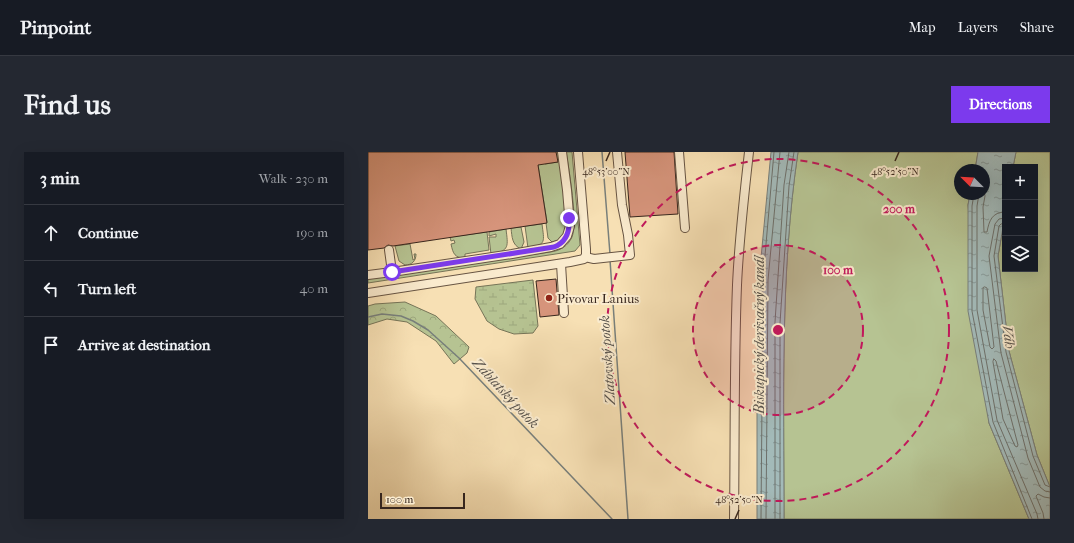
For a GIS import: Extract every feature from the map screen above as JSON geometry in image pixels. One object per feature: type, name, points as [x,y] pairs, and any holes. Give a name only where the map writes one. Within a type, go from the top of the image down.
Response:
[{"type":"lane","points":[[368,274],[392,272],[540,250],[560,244],[567,236],[570,226],[562,152]]},
{"type":"lane","points":[[578,152],[586,249],[585,257]]},
{"type":"lane","points":[[368,293],[561,264],[585,257],[594,259],[630,255],[622,205],[617,152]]},
{"type":"lane","points":[[679,152],[685,228]]},
{"type":"lane","points":[[734,519],[735,350],[737,292],[742,219],[749,152]]},
{"type":"lane","points":[[389,250],[392,272]]},
{"type":"lane","points":[[561,264],[564,313]]},
{"type":"green space","points":[[536,152],[543,152],[545,164],[558,162],[556,152],[559,152],[566,227],[564,234],[559,240],[552,242],[548,238],[547,222]]},
{"type":"green space","points":[[566,152],[572,152],[580,245],[575,251],[368,283],[368,279],[554,251],[563,248],[572,237],[574,230],[572,196]]},
{"type":"green space","points":[[798,152],[978,152],[976,164],[954,164],[954,200],[969,200],[968,205],[989,423],[1029,519],[784,519],[784,335],[788,243]]},
{"type":"green space","points":[[1016,152],[1050,152],[1050,487],[1037,455],[1009,351],[998,256],[1002,233],[1002,272],[1038,272],[1038,164],[1014,164]]},
{"type":"green space","points":[[542,224],[543,241],[541,244],[528,248],[525,226]]},
{"type":"green space","points":[[521,227],[524,242],[521,249],[514,243],[511,228]]},
{"type":"green space","points":[[506,229],[507,244],[505,249],[491,254],[489,237],[496,237],[496,234],[489,236],[489,232]]},
{"type":"green space","points":[[487,232],[489,250],[465,254],[465,258],[459,257],[454,253],[451,244],[455,243],[454,240],[451,241],[450,237]]},
{"type":"green space","points":[[410,244],[413,260],[415,259],[414,261],[405,265],[399,261],[395,246]]},
{"type":"green space","points":[[533,280],[538,326],[533,333],[514,334],[499,329],[487,321],[475,299],[476,287]]},
{"type":"green space","points":[[405,302],[436,316],[469,347],[467,353],[454,364],[436,341],[407,322],[387,319],[368,325],[368,306],[375,304]]},
{"type":"water","name":"Biskupický derivačný kanál","points":[[771,152],[798,152],[788,243],[784,335],[784,519],[757,519],[759,279]]},
{"type":"water","points":[[978,152],[1016,152],[1014,164],[1002,164],[1002,233],[998,256],[1009,351],[1037,455],[1050,487],[1050,519],[1029,519],[989,423],[968,311],[969,200],[990,200],[990,164],[976,164]]},
{"type":"building","points":[[368,152],[556,152],[558,162],[538,165],[547,223],[393,246],[388,245],[384,248],[368,250]]},
{"type":"building","points":[[625,152],[674,152],[678,214],[630,217]]},
{"type":"building","name":"Pivovar Lanius","points":[[556,279],[559,315],[540,317],[536,281]]},
{"type":"waterway","name":"Zlatovský potok","points":[[602,152],[610,254]]},
{"type":"waterway","name":"Zlatovský potok","points":[[610,260],[628,519]]},
{"type":"waterway","name":"Záblatský potok","points":[[368,317],[382,314],[401,316],[428,330],[459,358],[612,519]]},
{"type":"place","name":"Pivovar Lanius","points":[[549,298]]},
{"type":"route","points":[[392,272],[554,247],[565,240],[569,230],[569,218]]},
{"type":"water label","name":"Váh","points":[[1009,337]]}]
